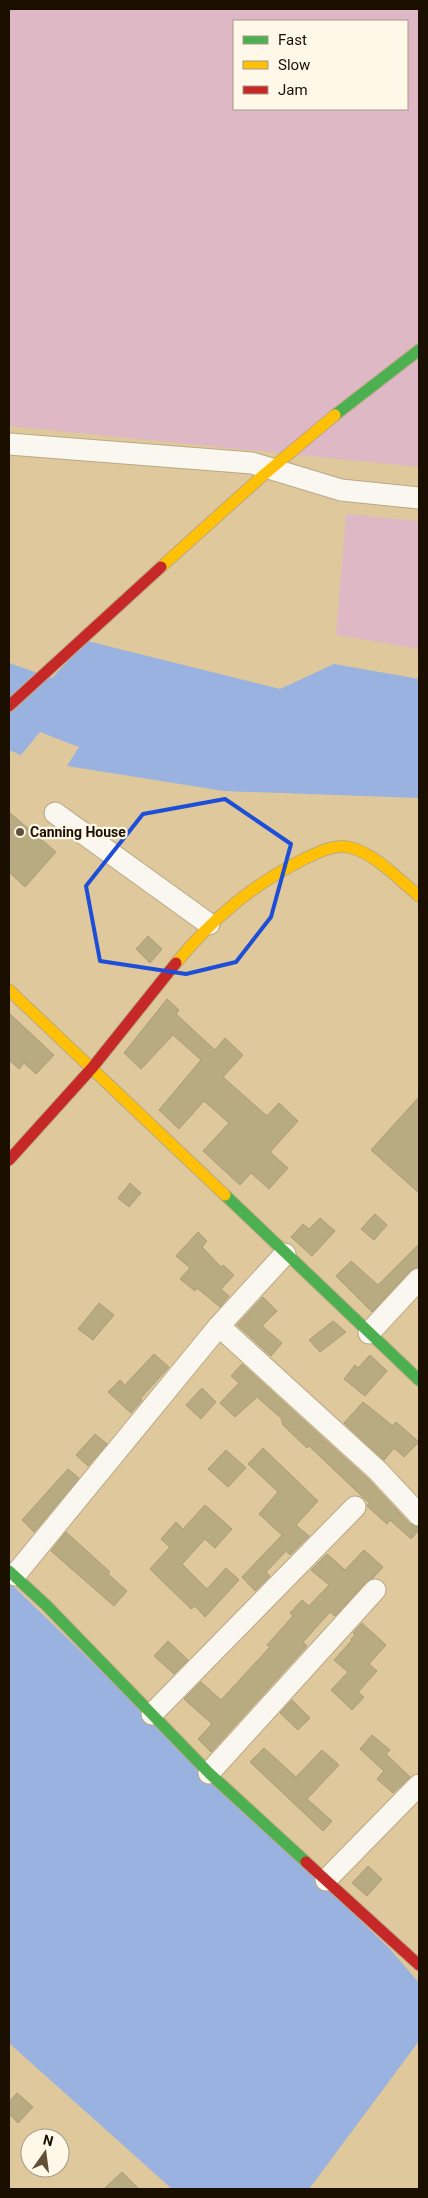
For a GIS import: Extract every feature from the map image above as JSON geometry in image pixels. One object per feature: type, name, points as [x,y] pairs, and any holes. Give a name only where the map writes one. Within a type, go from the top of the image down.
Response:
[{"type":"street","points":[[9,706],[253,484],[370,387],[419,350]]},
{"type":"street","points":[[9,444],[252,463],[341,490],[419,498]]},
{"type":"street","points":[[55,813],[209,924]]},
{"type":"street","points":[[9,1160],[93,1067],[181,954],[209,924],[232,904],[274,873],[332,847],[347,846],[365,853],[419,896]]},
{"type":"street","points":[[9,990],[93,1067],[285,1254],[419,1380]]},
{"type":"street","points":[[285,1254],[219,1326],[12,1573],[209,1773],[419,1965]]},
{"type":"street","points":[[369,1333],[419,1279]]},
{"type":"street","points":[[219,1326],[378,1471],[419,1515]]},
{"type":"street","points":[[152,1714],[355,1507]]},
{"type":"street","points":[[209,1773],[375,1590]]},
{"type":"street","points":[[326,1880],[419,1785]]},
{"type":"highlighted area","points":[[225,799],[291,844],[271,917],[236,962],[186,974],[100,961],[86,886],[143,814]]},
{"type":"shaded area","points":[[9,9],[419,9],[419,467],[9,426]]},
{"type":"shaded area","points":[[346,514],[419,521],[419,649],[336,635]]},
{"type":"water","points":[[87,641],[280,689],[334,664],[419,679],[419,798],[224,791],[67,766],[79,747],[40,732],[21,755],[9,750],[9,663],[52,678]]},
{"type":"water","points":[[9,1582],[389,1948],[419,1983],[419,2041],[309,2189],[172,2189],[9,2043]]},
{"type":"building","name":"Canning House","points":[[9,812],[56,852],[25,887],[9,872]]},
{"type":"building","points":[[148,936],[162,949],[150,963],[136,949]]},
{"type":"building","points":[[167,999],[179,1010],[176,1014],[215,1050],[225,1038],[243,1055],[223,1077],[267,1116],[279,1103],[298,1121],[270,1152],[288,1168],[269,1189],[251,1173],[240,1185],[203,1151],[229,1123],[204,1101],[179,1129],[159,1110],[201,1060],[173,1035],[141,1069],[124,1053]]},
{"type":"building","points":[[9,1013],[54,1055],[36,1074],[24,1063],[19,1069],[9,1060]]},
{"type":"building","points":[[419,1097],[419,1193],[371,1150]]},
{"type":"building","points":[[130,1183],[141,1193],[129,1207],[118,1198]]},
{"type":"building","points":[[375,1214],[387,1225],[374,1240],[361,1229]]},
{"type":"building","points":[[320,1218],[335,1231],[312,1256],[291,1237],[303,1224],[309,1229]]},
{"type":"building","points":[[198,1232],[207,1241],[202,1247],[221,1267],[223,1265],[234,1275],[221,1289],[229,1296],[220,1307],[197,1288],[195,1291],[180,1279],[190,1268],[176,1256]]},
{"type":"building","points":[[419,1244],[419,1267],[410,1271],[372,1312],[336,1276],[351,1261],[378,1285]]},
{"type":"building","points":[[263,1297],[277,1311],[262,1326],[282,1343],[271,1356],[237,1325]]},
{"type":"building","points":[[99,1303],[114,1315],[93,1340],[78,1329]]},
{"type":"building","points":[[333,1321],[346,1332],[320,1352],[309,1340]]},
{"type":"building","points":[[154,1354],[169,1367],[140,1399],[142,1400],[131,1413],[108,1392],[120,1380],[125,1385]]},
{"type":"building","points":[[370,1355],[387,1371],[365,1396],[344,1379],[355,1365],[358,1368]]},
{"type":"building","points":[[242,1364],[369,1480],[410,1524],[419,1527],[419,1530],[411,1539],[390,1520],[387,1524],[367,1506],[369,1503],[309,1446],[307,1448],[283,1425],[281,1418],[257,1397],[235,1417],[220,1403],[239,1383],[231,1376]]},
{"type":"building","points":[[202,1388],[216,1402],[201,1419],[186,1405]]},
{"type":"building","points":[[363,1402],[393,1426],[396,1422],[419,1442],[404,1457],[394,1448],[384,1460],[344,1423]]},
{"type":"building","points":[[95,1434],[107,1444],[88,1466],[76,1455]]},
{"type":"building","points":[[263,1448],[318,1501],[296,1525],[309,1536],[290,1555],[286,1551],[266,1572],[270,1576],[255,1591],[242,1577],[282,1535],[259,1514],[278,1492],[248,1464]]},
{"type":"building","points":[[226,1450],[246,1468],[228,1487],[208,1469]]},
{"type":"building","points":[[68,1469],[79,1478],[34,1532],[22,1520]]},
{"type":"building","points":[[205,1505],[232,1529],[215,1548],[205,1539],[182,1564],[207,1589],[226,1568],[239,1580],[205,1617],[195,1606],[191,1609],[150,1569],[170,1547],[161,1539],[176,1522],[183,1529]]},
{"type":"building","points":[[66,1532],[110,1572],[108,1574],[127,1591],[114,1606],[51,1551]]},
{"type":"building","points":[[364,1550],[383,1567],[373,1578],[366,1582],[335,1616],[330,1612],[303,1642],[307,1646],[211,1752],[198,1739],[212,1724],[184,1699],[201,1682],[221,1700],[270,1647],[267,1645],[293,1616],[290,1613],[302,1600],[309,1606],[329,1585],[311,1570],[327,1554],[345,1570]]},
{"type":"building","points":[[362,1623],[386,1645],[369,1664],[377,1671],[358,1692],[364,1697],[352,1710],[331,1690],[348,1672],[334,1660],[352,1640],[355,1635],[353,1633]]},
{"type":"building","points":[[168,1641],[188,1660],[174,1674],[154,1656]]},
{"type":"building","points":[[292,1700],[310,1718],[298,1730],[280,1713]]},
{"type":"building","points":[[372,1735],[390,1750],[386,1754],[410,1777],[393,1793],[377,1779],[384,1771],[360,1749]]},
{"type":"building","points":[[264,1748],[296,1777],[322,1750],[339,1765],[307,1799],[332,1821],[323,1831],[250,1762]]},
{"type":"building","points":[[368,1866],[382,1879],[367,1896],[352,1883]]},
{"type":"building","points":[[17,2093],[33,2107],[18,2123],[9,2114],[9,2102]]},
{"type":"building","points":[[122,2172],[139,2189],[104,2189]]},
{"type":"traffic: fast","points":[[335,415],[419,350]]},
{"type":"traffic: fast","points":[[225,1195],[419,1380]]},
{"type":"traffic: fast","points":[[9,1571],[46,1605],[209,1773],[306,1862]]},
{"type":"traffic: slow","points":[[161,567],[260,478],[335,415]]},
{"type":"traffic: slow","points":[[176,963],[204,931],[250,891],[285,869],[314,854],[331,848],[348,847],[368,855],[386,867],[419,896]]},
{"type":"traffic: slow","points":[[9,990],[225,1195]]},
{"type":"traffic: jam","points":[[9,706],[161,567]]},
{"type":"traffic: jam","points":[[9,1160],[92,1068],[176,963]]},
{"type":"traffic: jam","points":[[306,1862],[419,1965]]},
{"type":"place","name":"Canning House","points":[[20,832]]}]
